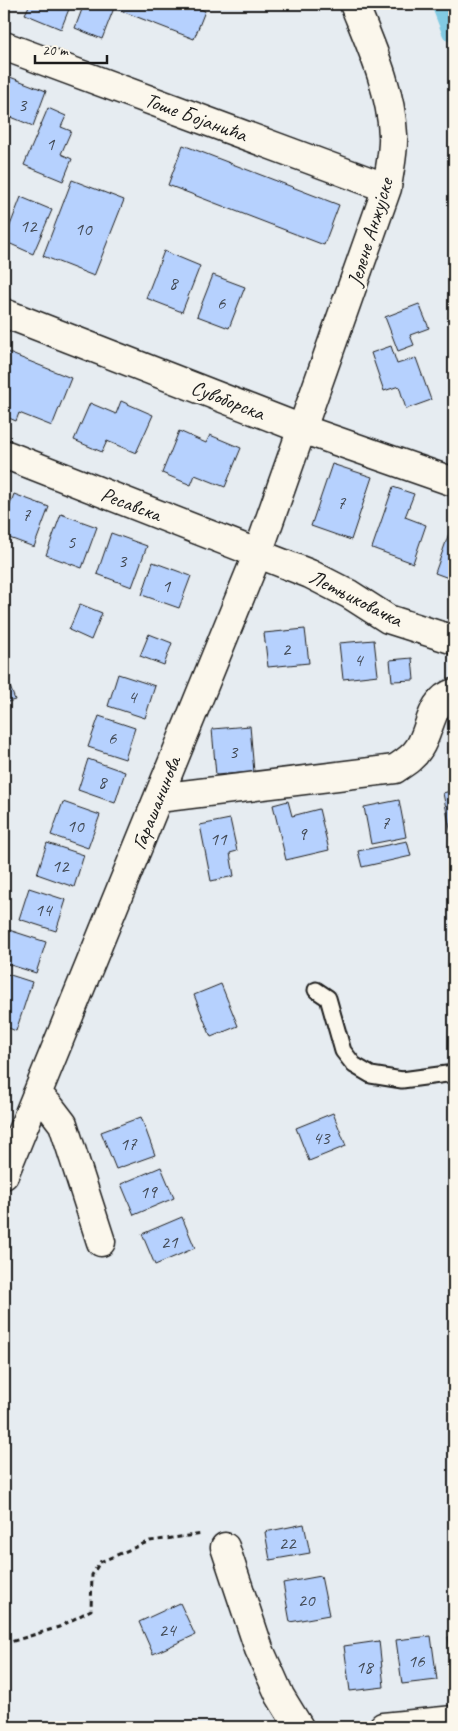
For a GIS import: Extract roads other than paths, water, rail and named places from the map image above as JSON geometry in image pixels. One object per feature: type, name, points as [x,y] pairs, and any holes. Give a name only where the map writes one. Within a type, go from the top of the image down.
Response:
[{"type":"street","name":"Јелене Анжујске","points":[[302,429],[387,188],[393,136],[388,98],[374,54],[354,4]]},
{"type":"street","name":"Тоше Бојанића","points":[[4,46],[387,188]]},
{"type":"street","name":"Сувоборска","points":[[4,313],[302,429],[454,482]]},
{"type":"street","name":"Гарашанинова","points":[[4,1174],[258,553],[302,429]]},
{"type":"street","name":"Ресавска","points":[[4,454],[258,553]]},
{"type":"street","name":"Летњиковачка","points":[[258,553],[310,574],[349,594],[388,619],[454,640]]},
{"type":"street","points":[[158,798],[395,769],[413,756],[420,746],[439,703],[446,696],[454,693]]},
{"type":"street","points":[[37,1094],[50,1106],[63,1124],[101,1242]]},
{"type":"street","points":[[224,1547],[259,1649],[280,1696],[299,1727]]},
{"type":"street","points":[[383,1727],[454,1720]]},
{"type":"lane","points":[[316,990],[328,998],[343,1051],[354,1065],[371,1075],[402,1080],[454,1073]]},
{"type":"waterway","points":[[444,4],[454,30]]}]
